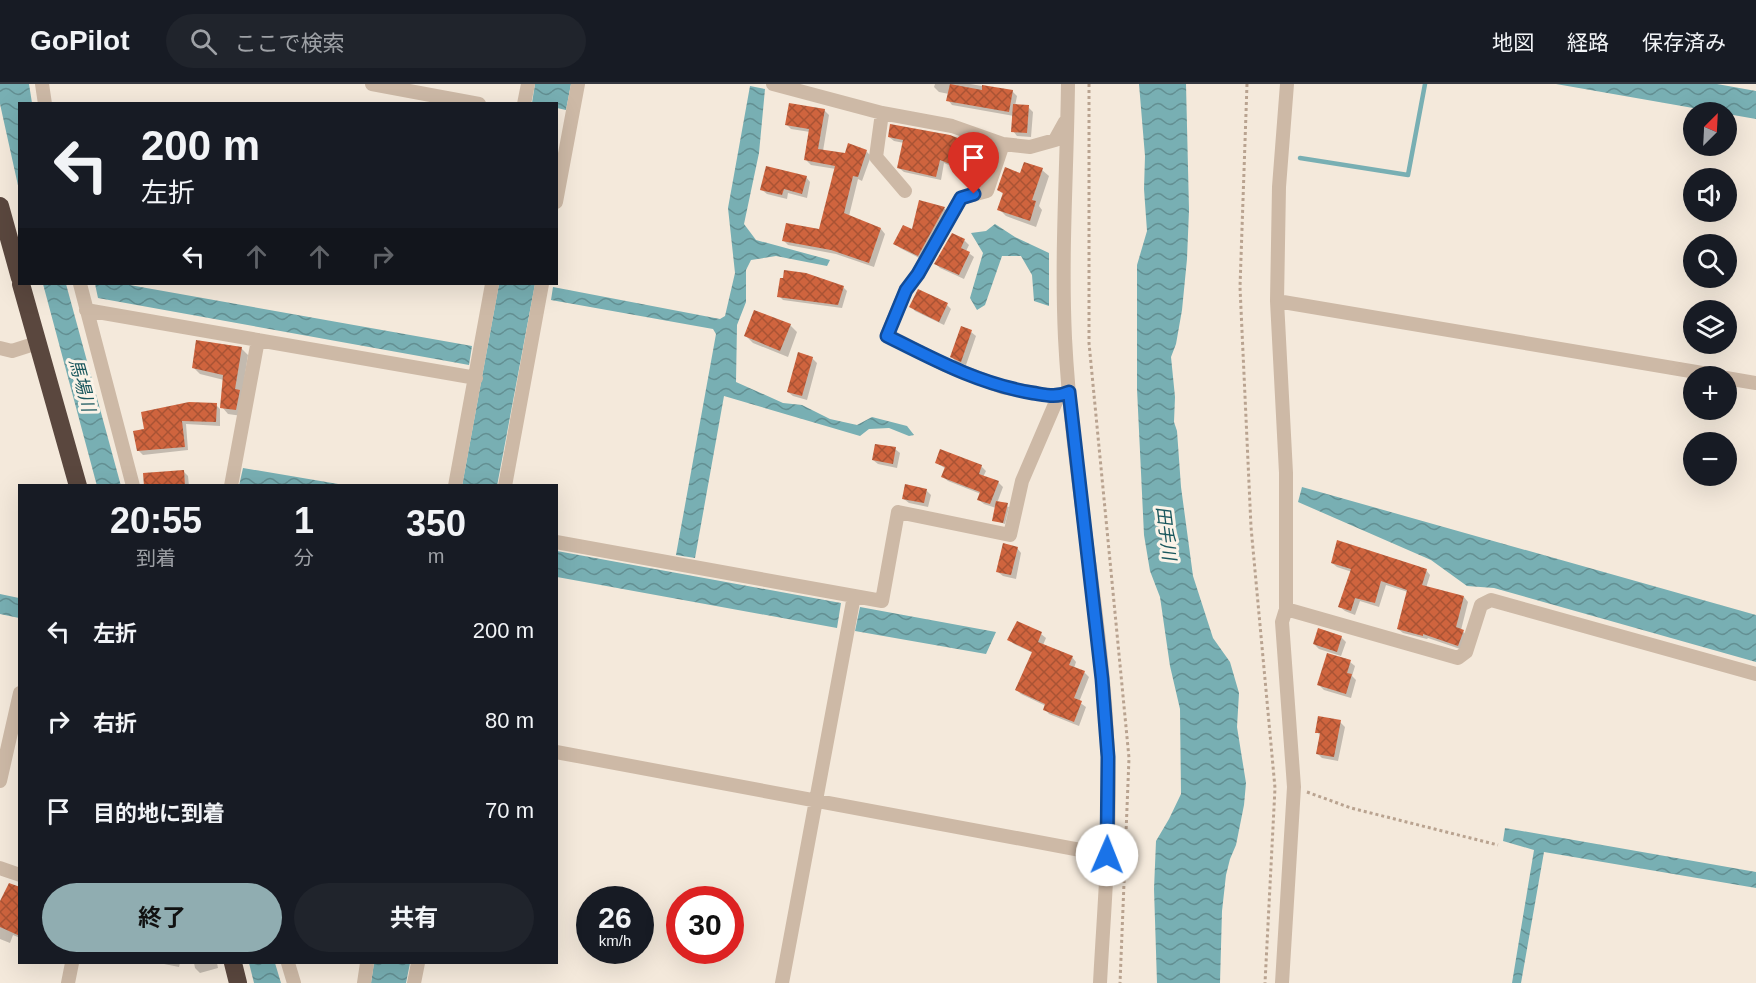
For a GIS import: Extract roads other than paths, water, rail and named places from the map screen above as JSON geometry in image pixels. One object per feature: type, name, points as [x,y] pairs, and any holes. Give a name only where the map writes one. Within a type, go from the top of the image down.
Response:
[{"type":"highway","points":[[0,206],[18,271]]},
{"type":"highway","points":[[21,285],[77,484]]},
{"type":"highway","points":[[232,964],[238,983]]},
{"type":"street","points":[[42,84],[45,102]]},
{"type":"street","points":[[372,84],[468,102]]},
{"type":"street","points":[[525,102],[528,84]]},
{"type":"street","points":[[558,191],[578,84]]},
{"type":"street","points":[[773,84],[882,112],[952,126],[1003,144],[1030,147],[1055,140],[1068,118]]},
{"type":"street","points":[[1068,84],[1063,395],[1102,679],[1108,757],[1107,855],[1100,983]]},
{"type":"street","points":[[1282,983],[1294,787],[1282,622],[1286,609],[1286,473],[1277,301],[1278,187],[1291,86]]},
{"type":"street","points":[[882,112],[876,157],[906,191]]},
{"type":"street","points":[[558,118],[571,120]]},
{"type":"street","points":[[1003,144],[987,191],[961,198],[918,274],[906,290],[887,336],[945,365],[1002,387],[1063,395]]},
{"type":"street","points":[[80,285],[132,484]]},
{"type":"street","points":[[455,484],[492,285]]},
{"type":"street","points":[[505,484],[542,285]]},
{"type":"street","points":[[1277,301],[1683,370]]},
{"type":"street","points":[[86,310],[476,378]]},
{"type":"street","points":[[231,484],[258,340]]},
{"type":"street","points":[[0,348],[12,351],[37,343]]},
{"type":"street","points":[[1737,380],[1756,383]]},
{"type":"street","points":[[558,542],[882,601],[898,512],[1010,535],[1022,481],[1063,395]]},
{"type":"street","points":[[782,983],[854,596]]},
{"type":"street","points":[[1286,609],[1458,658],[1466,652],[1481,605],[1491,600],[1756,674]]},
{"type":"street","points":[[0,781],[18,702]]},
{"type":"street","points":[[558,752],[1107,855]]},
{"type":"street","points":[[0,868],[18,874]]},
{"type":"street","points":[[68,983],[72,964]]},
{"type":"street","points":[[288,964],[294,983]]},
{"type":"street","points":[[364,983],[367,964]]},
{"type":"street","points":[[414,983],[418,964]]},
{"type":"water","points":[[0,84],[29,84],[32,102],[18,102],[18,185],[0,104]]},
{"type":"water","points":[[535,84],[571,84],[566,110],[558,108],[558,102],[532,102]]},
{"type":"water","name":"田手川","points":[[1139,84],[1186,84],[1189,210],[1182,310],[1176,344],[1171,357],[1175,397],[1174,422],[1177,431],[1181,487],[1193,576],[1213,638],[1230,662],[1239,693],[1237,727],[1246,783],[1236,845],[1226,875],[1222,911],[1220,983],[1157,983],[1154,889],[1156,841],[1181,794],[1180,709],[1170,666],[1160,597],[1150,571],[1144,535],[1137,389],[1137,265],[1147,231],[1144,189],[1145,156]]},
{"type":"water","points":[[1556,84],[1717,84],[1756,91],[1756,119],[1737,116],[1737,102],[1683,102],[1683,106]]},
{"type":"water","points":[[750,86],[765,89],[759,153],[744,224],[756,240],[830,260],[827,266],[776,256],[751,260],[746,270],[746,302],[737,325],[736,382],[783,403],[802,405],[830,419],[857,425],[872,417],[907,426],[914,435],[909,436],[889,428],[869,429],[860,436],[724,396],[695,558],[676,555],[716,334],[713,329],[551,300],[553,287],[720,319],[725,316],[735,273],[728,208]]},
{"type":"water","points":[[995,224],[1015,237],[1049,253],[1049,306],[1034,301],[1032,275],[1021,256],[1002,256],[985,305],[977,310],[970,298],[983,253],[971,233],[986,231]]},
{"type":"water","name":"馬場川","points":[[43,285],[66,285],[120,484],[96,484]]},
{"type":"water","points":[[95,285],[130,285],[472,346],[469,365],[98,298]]},
{"type":"water","points":[[499,285],[535,285],[497,484],[462,484]]},
{"type":"water","points":[[243,468],[338,484],[239,484]]},
{"type":"water","points":[[1302,487],[1756,615],[1756,662],[1494,588],[1467,586],[1431,560],[1298,502]]},
{"type":"water","points":[[558,551],[841,603],[837,628],[558,577]]},
{"type":"water","points":[[0,594],[18,598],[18,618],[0,614]]},
{"type":"water","points":[[860,607],[996,632],[986,654],[855,631]]},
{"type":"water","points":[[1505,828],[1756,872],[1756,888],[1544,852],[1521,983],[1512,983],[1534,850],[1503,841]]},
{"type":"water","points":[[249,964],[275,964],[281,983],[254,983]]},
{"type":"water","points":[[374,964],[410,964],[406,983],[371,983]]},
{"type":"waterway","points":[[1300,158],[1408,175],[1425,84]]}]
